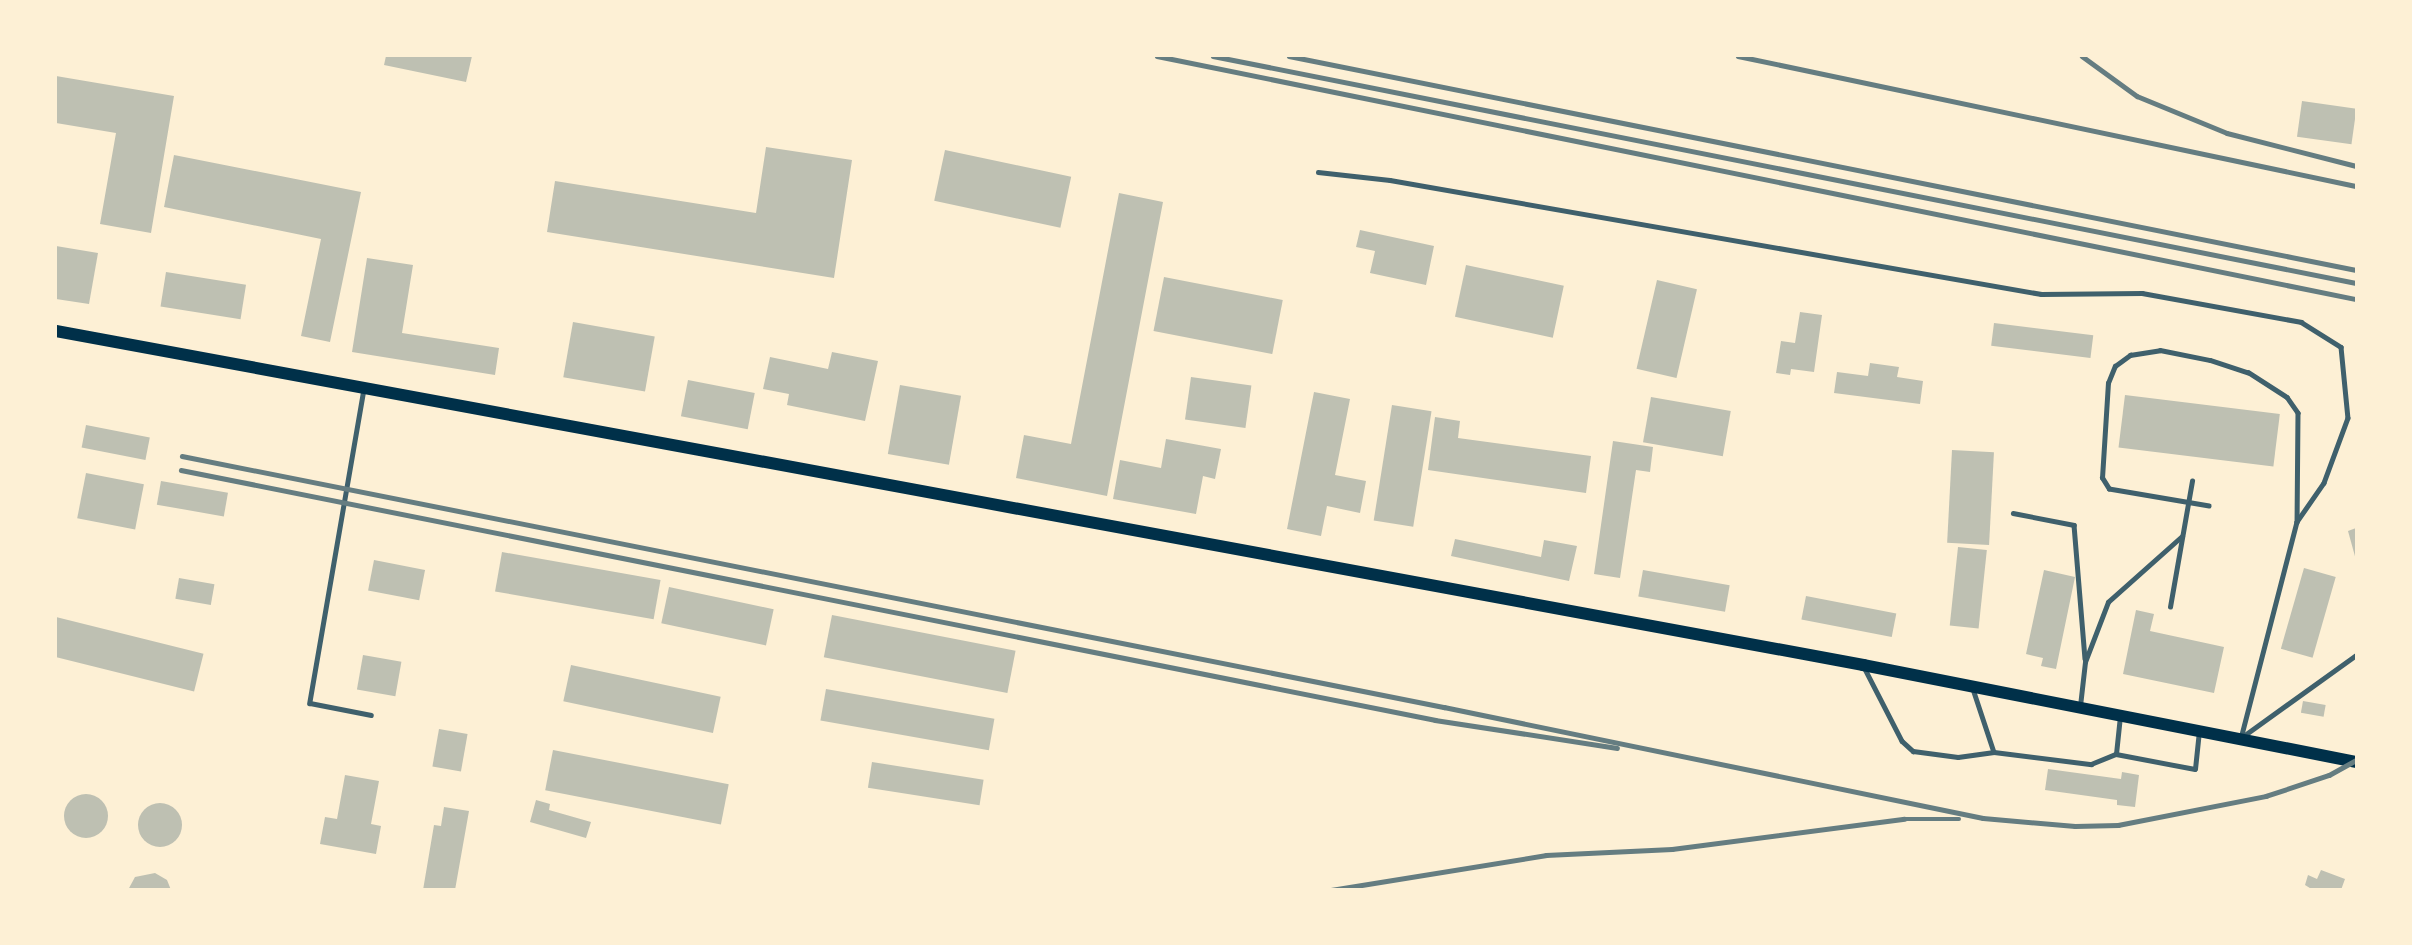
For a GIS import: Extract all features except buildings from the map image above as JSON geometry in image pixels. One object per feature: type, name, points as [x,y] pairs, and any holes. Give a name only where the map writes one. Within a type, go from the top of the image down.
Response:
[{"type":"main road","points":[[56,331],[1863,665],[2200,729],[2356,762]]},
{"type":"lane","points":[[1318,172],[1402,182],[2041,294],[2142,293],[2301,322],[2341,347],[2348,418],[2324,483],[2297,522]]},
{"type":"lane","points":[[2210,506],[2109,489],[2102,478],[2108,383],[2115,366],[2130,355],[2160,350],[2210,360],[2248,372],[2287,397],[2298,413],[2297,522],[2241,738]]},
{"type":"lane","points":[[364,389],[310,702],[371,715]]},
{"type":"lane","points":[[2170,607],[2192,481]]},
{"type":"lane","points":[[2013,513],[2074,525],[2085,662],[2080,706]]},
{"type":"lane","points":[[2085,662],[2108,602],[2182,536]]},
{"type":"lane","points":[[2241,738],[2356,655]]},
{"type":"lane","points":[[1863,665],[1902,741],[1913,751],[1958,757],[1994,752],[2091,764],[2116,754],[2195,769],[2200,729]]},
{"type":"lane","points":[[1972,686],[1994,752]]},
{"type":"lane","points":[[2116,754],[2120,714]]},
{"type":"railway","points":[[1157,56],[2356,299]]},
{"type":"railway","points":[[1213,56],[2356,283]]},
{"type":"railway","points":[[1289,56],[2356,270]]},
{"type":"railway","points":[[1738,56],[2356,186]]},
{"type":"railway","points":[[2082,56],[2137,96],[2227,133],[2356,166]]},
{"type":"railway","points":[[182,456],[1444,707],[1983,818],[2075,826],[2118,825],[2266,796],[2329,775],[2356,760]]},
{"type":"railway","points":[[181,470],[1435,720],[1617,748]]},
{"type":"railway","points":[[1331,890],[1546,855],[1672,849],[1904,819],[1959,819]]}]
